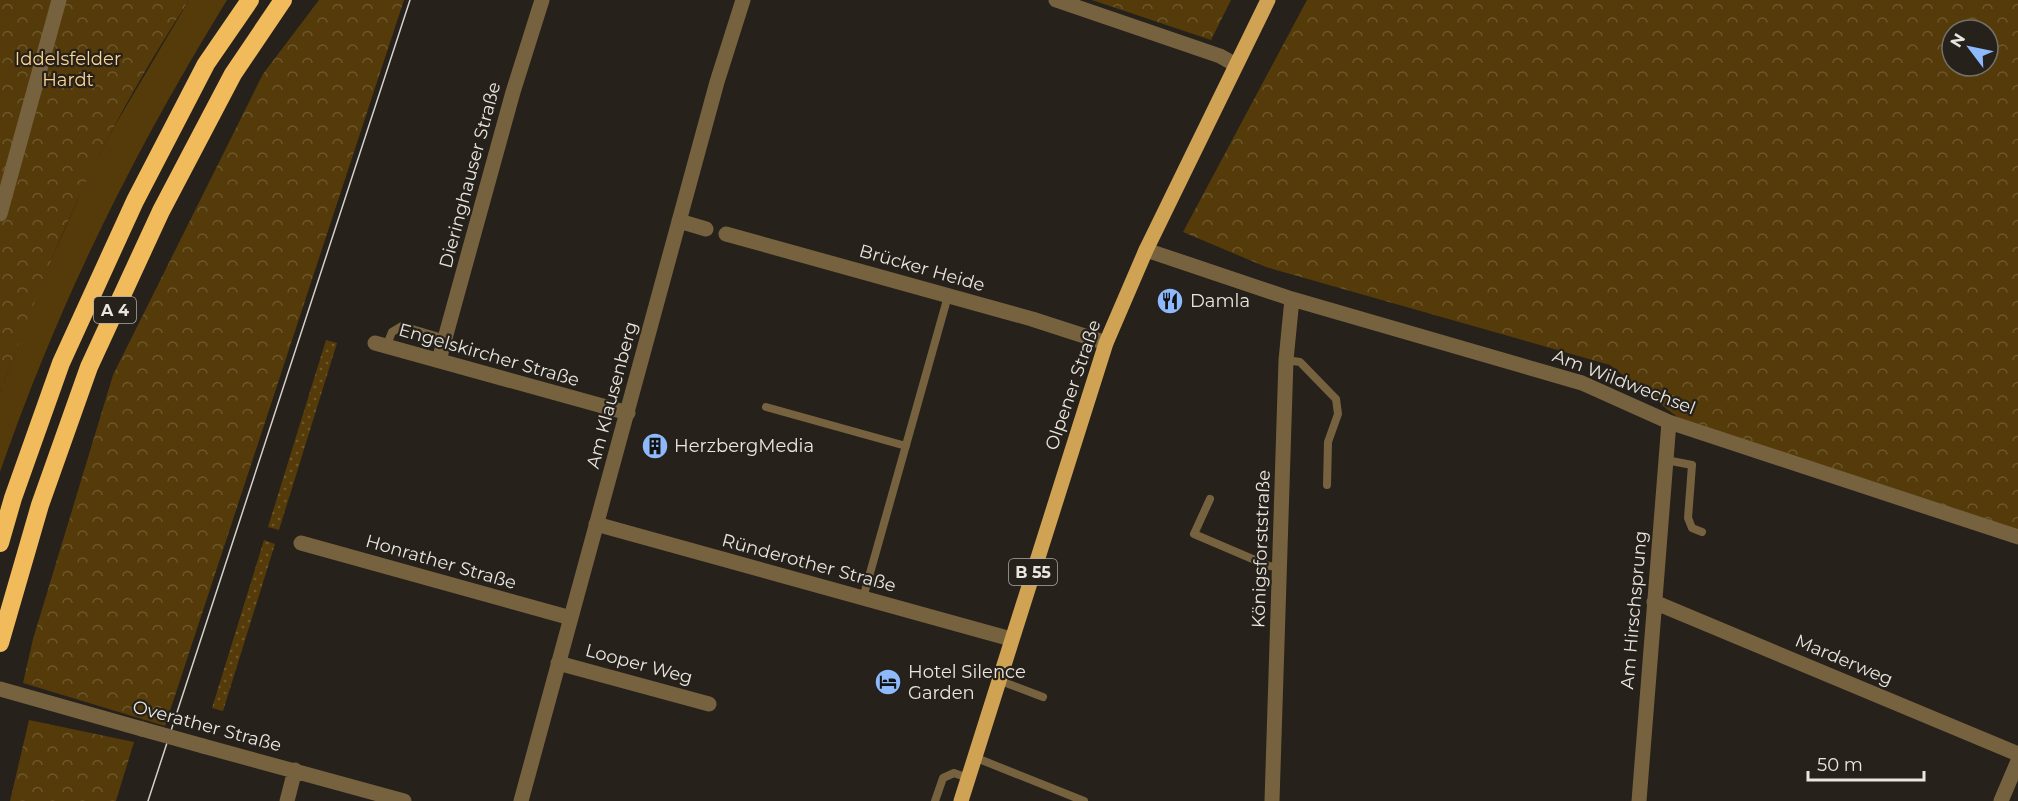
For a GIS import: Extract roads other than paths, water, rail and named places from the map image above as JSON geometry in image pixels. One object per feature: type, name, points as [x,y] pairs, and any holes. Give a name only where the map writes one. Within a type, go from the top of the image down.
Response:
[{"type":"highway","name":"A 4","points":[[0,543],[13,498],[61,363],[135,201],[206,64],[250,0]]},
{"type":"highway","name":"A 4","points":[[0,643],[40,505],[89,367],[161,212],[233,74],[283,0]]},
{"type":"main road","name":"Olpener Straße","points":[[961,801],[1106,343],[1146,250],[1268,0]]},
{"type":"street","points":[[0,214],[59,0]]},
{"type":"street","name":"Dieringhauser Straße","points":[[439,360],[513,92],[542,0]]},
{"type":"street","name":"Am Klausenberg","points":[[521,801],[679,221],[743,0]]},
{"type":"street","points":[[1056,0],[1220,56],[1236,65]]},
{"type":"street","points":[[679,221],[706,229]]},
{"type":"street","name":"Brücker Heide","points":[[726,234],[1106,343]]},
{"type":"street","name":"Am Wildwechsel","points":[[1146,250],[1292,299],[1582,383],[1669,422],[2018,537]]},
{"type":"street","name":"Königsforststraße","points":[[1272,801],[1286,360],[1292,299]]},
{"type":"street","name":"Engelskircher Straße","points":[[380,345],[628,413]]},
{"type":"street","name":"Am Hirschsprung","points":[[1639,801],[1669,422]]},
{"type":"street","name":"Ründerother Straße","points":[[596,524],[1011,639]]},
{"type":"street","name":"Honrather Straße","points":[[301,543],[571,618]]},
{"type":"street","name":"Marderweg","points":[[1654,602],[2018,754]]},
{"type":"street","name":"Looper Weg","points":[[558,663],[709,704]]},
{"type":"street","name":"Overather Straße","points":[[0,689],[404,801]]},
{"type":"street","points":[[2001,801],[2018,761]]},
{"type":"street","points":[[287,801],[295,770]]},
{"type":"lane","points":[[863,598],[948,296]]},
{"type":"lane","points":[[380,345],[392,332],[402,326],[446,339]]},
{"type":"lane","points":[[1286,360],[1300,362],[1336,399],[1338,414],[1328,442],[1327,485]]},
{"type":"lane","points":[[766,407],[906,446]]},
{"type":"lane","points":[[1666,460],[1692,465],[1688,518],[1692,528],[1702,532]]},
{"type":"lane","points":[[1210,500],[1194,534],[1269,566],[1280,567]]},
{"type":"lane","points":[[998,680],[1044,697]]},
{"type":"lane","points":[[974,757],[1084,801]]},
{"type":"lane","points":[[935,801],[943,778],[954,773],[968,778]]},
{"type":"tram line","points":[[148,801],[410,0]]},
{"type":"place","name":"Damla","points":[[1170,301]]},
{"type":"place","name":"HerzbergMedia","points":[[655,446]]},
{"type":"place","name":"Hotel Silence Garden","points":[[888,682]]},
{"type":"park label","name":"Iddelsfelder Hardt","points":[[68,69]]}]
